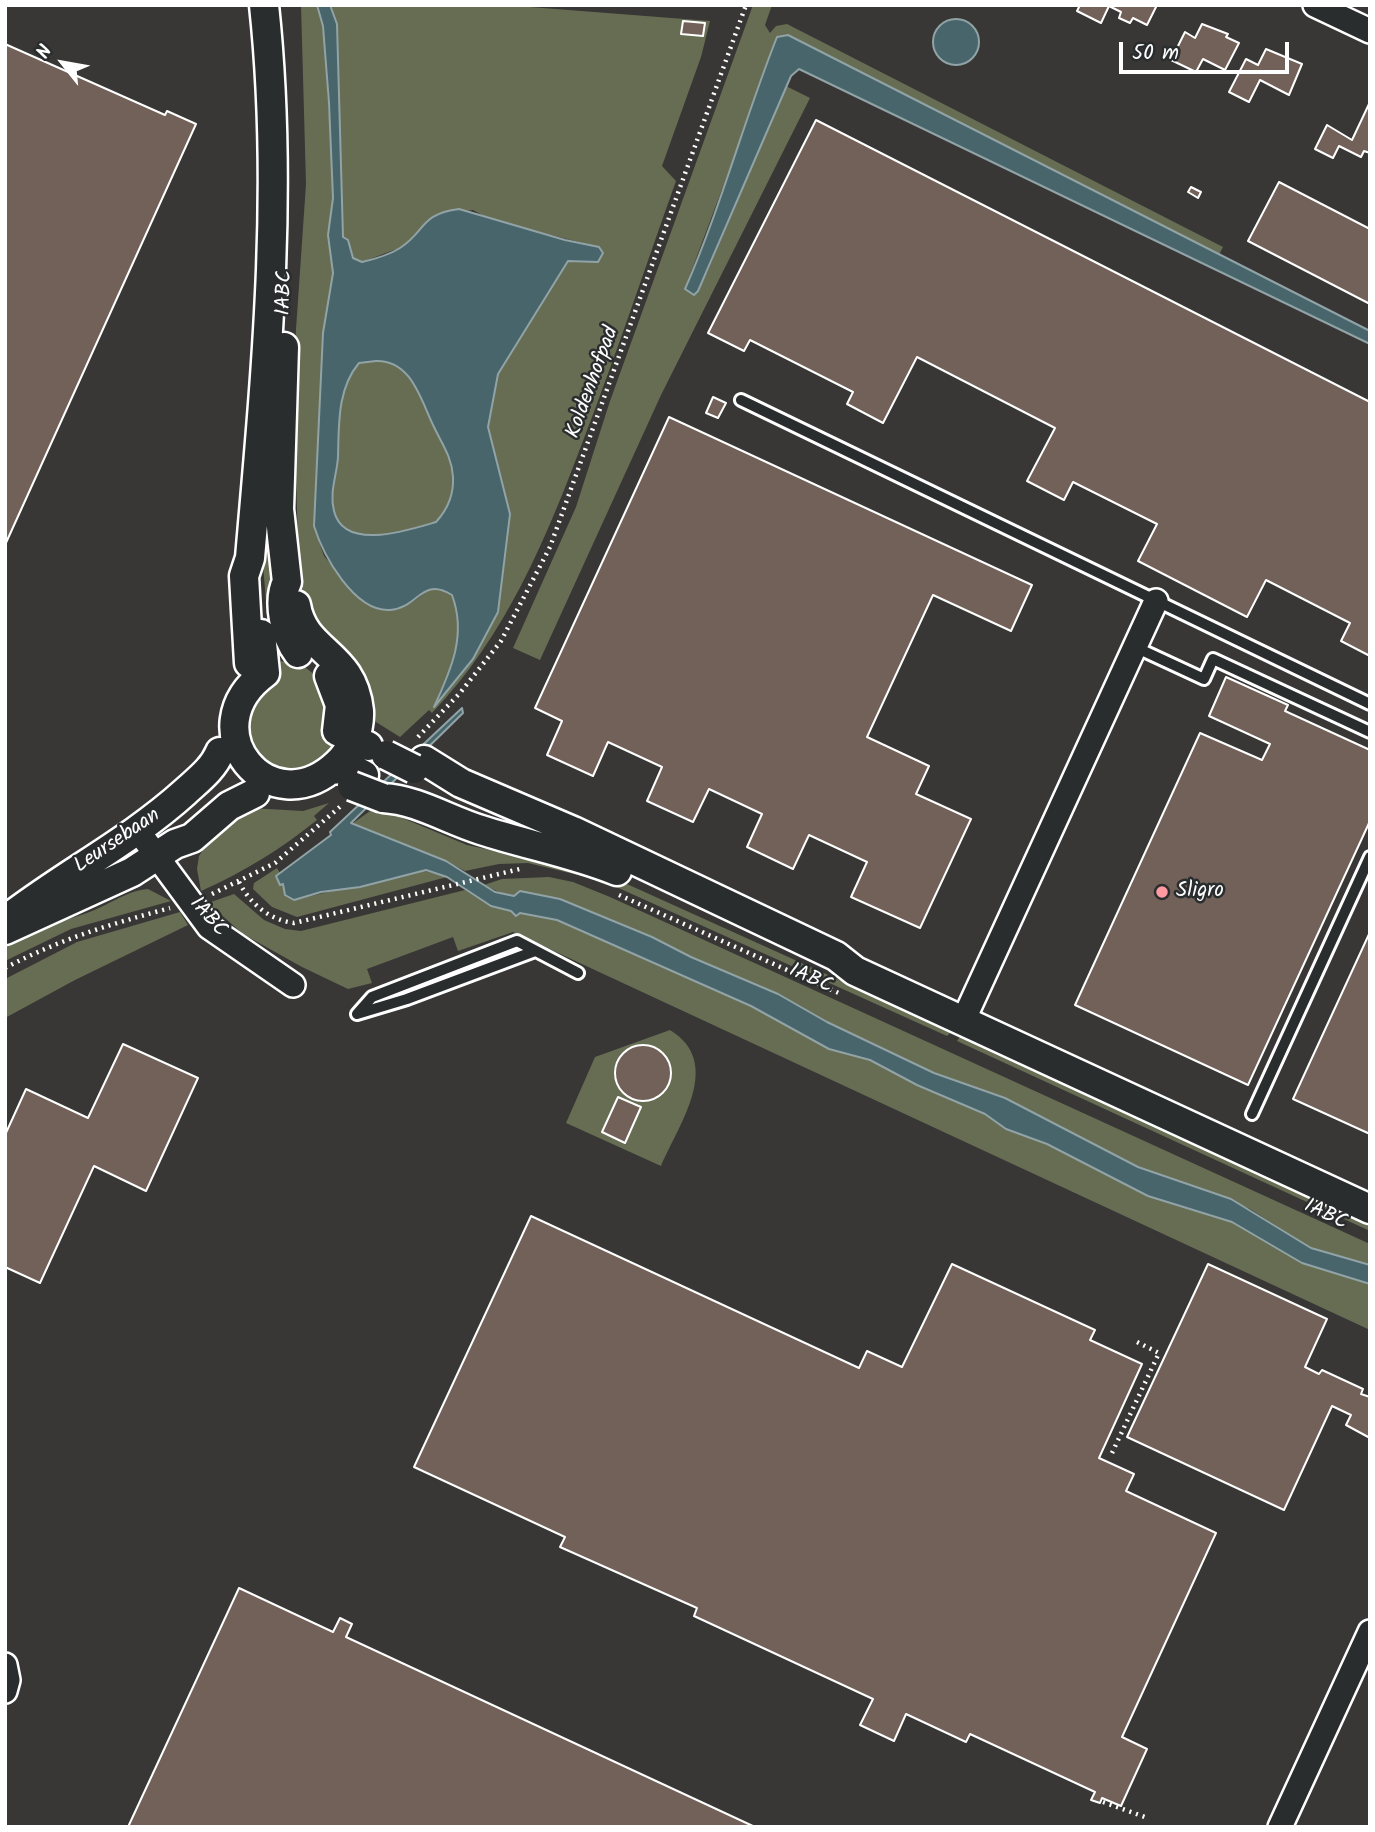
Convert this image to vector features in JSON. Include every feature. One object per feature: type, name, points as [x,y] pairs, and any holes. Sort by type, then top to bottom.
[{"type":"street","name":"IABC","points":[[256,659],[243,576],[250,558],[271,302],[274,211],[264,5]]},
{"type":"street","name":"IABC","points":[[279,5],[289,171],[279,487],[287,582],[282,591],[290,643],[303,645]]},
{"type":"street","points":[[1315,5],[1370,31]]},
{"type":"street","points":[[963,1021],[1156,601]]},
{"type":"street","points":[[303,645],[334,682],[340,705],[337,731],[356,732],[344,786],[248,780],[220,752],[215,729],[228,684],[256,659],[303,645]]},
{"type":"street","points":[[248,780],[233,735],[234,717],[247,688],[265,673],[256,659]]},
{"type":"street","name":"IABC","points":[[356,732],[407,754],[443,783],[461,783],[573,831],[836,956],[852,984]]},
{"type":"street","name":"Leursebaan","points":[[5,920],[50,887],[139,832],[203,775],[216,762],[220,752]]},
{"type":"street","name":"Leursebaan","points":[[5,930],[104,887],[166,850],[184,829],[248,780]]},
{"type":"street","name":"IABC","points":[[344,786],[394,795],[478,829],[587,859],[833,967],[852,984],[963,1021],[1370,1209]]},
{"type":"street","name":"IABC","points":[[139,832],[166,850],[192,902],[209,927],[230,945],[293,985]]},
{"type":"street","points":[[1280,1827],[1370,1632]]},
{"type":"street","points":[[5,1665],[8,1681],[5,1691]]},
{"type":"lane","points":[[741,400],[1370,704]]},
{"type":"lane","points":[[1135,647],[1204,679],[1213,659],[1370,732]]},
{"type":"lane","points":[[1252,1114],[1370,857]]},
{"type":"lane","points":[[357,1014],[372,997],[517,942],[578,973]]},
{"type":"path","name":"Koldenhofpad","points":[[407,754],[501,641],[550,547],[746,5]]},
{"type":"path","points":[[5,968],[48,945],[81,932],[192,902],[275,863],[344,786]]},
{"type":"path","points":[[239,882],[244,893],[267,914],[294,923],[496,872],[531,870]]},
{"type":"path","name":"IABC","points":[[608,890],[852,984]]},
{"type":"path","points":[[1112,1453],[1159,1353],[1135,1341]]},
{"type":"path","points":[[1103,1802],[1145,1817]]},
{"type":"green space","points":[[301,5],[317,5],[323,26],[333,198],[328,235],[333,274],[323,333],[314,527],[324,556],[336,570],[390,610],[407,605],[435,589],[452,595],[458,623],[457,637],[452,663],[436,703],[498,612],[510,514],[488,427],[498,374],[568,260],[598,262],[599,247],[491,220],[473,210],[433,216],[402,247],[362,262],[353,258],[343,237],[337,24],[330,5],[504,5],[710,21],[701,57],[662,166],[676,181],[607,376],[554,514],[521,585],[482,652],[432,713],[429,710],[400,737],[376,722],[319,631],[303,600],[299,579],[293,373],[306,184]]},
{"type":"green space","points":[[753,5],[772,5],[765,25],[770,33],[776,26],[787,24],[1223,247],[1219,255],[788,35],[748,120],[685,288],[707,273],[786,86],[810,98],[661,395],[540,660],[513,648],[576,507],[610,401]]},
{"type":"green space","points":[[388,362],[398,367],[414,384],[449,457],[453,484],[449,502],[436,522],[394,533],[363,535],[340,524],[334,511],[333,490],[341,408],[347,384],[360,363]]},
{"type":"green space","points":[[266,465],[276,609],[269,639],[262,552]]},
{"type":"green space","points":[[289,661],[302,666],[320,682],[343,742],[307,774],[260,766],[242,732],[272,662]]},
{"type":"green space","points":[[329,803],[314,816],[317,820],[290,841],[247,868],[201,891],[197,869],[199,856],[219,826],[250,808],[303,811]]},
{"type":"green space","points":[[376,807],[467,845],[607,875],[952,1031],[947,1036],[603,881],[528,863],[499,864],[465,871],[353,823]]},
{"type":"green space","points":[[277,868],[280,873],[276,876],[294,900],[421,870],[447,877],[297,917],[272,907],[253,889],[254,883]]},
{"type":"green space","points":[[549,877],[573,882],[610,897],[1370,1244],[1370,1265],[1311,1248],[1250,1209],[1138,1167],[1005,1098],[934,1073],[827,1022],[778,994],[691,957],[652,937],[611,922],[507,896],[484,885],[502,879]]},
{"type":"green space","points":[[148,889],[171,901],[71,929],[5,961],[5,941]]},
{"type":"green space","points":[[465,890],[491,906],[557,920],[751,1006],[829,1049],[874,1061],[917,1085],[985,1114],[1006,1129],[1047,1144],[1148,1196],[1232,1222],[1302,1263],[1370,1284],[1370,1330],[513,932],[458,951],[453,937],[367,969],[372,983],[348,989],[243,934],[208,903],[234,894],[264,920],[285,929],[301,931]]},
{"type":"green space","points":[[180,912],[188,925],[75,980],[5,1018],[5,980],[9,977],[77,942]]},
{"type":"green space","points":[[670,1030],[686,1044],[694,1059],[696,1076],[686,1113],[661,1166],[566,1123],[595,1057]]},
{"type":"green space","points":[[962,1034],[1370,1223],[1370,1231],[957,1041]]},
{"type":"water","points":[[317,5],[330,5],[337,24],[343,237],[348,240],[353,258],[362,262],[391,253],[408,242],[430,219],[446,211],[459,209],[565,240],[599,247],[603,253],[598,262],[568,261],[498,374],[488,427],[510,514],[498,612],[473,659],[434,707],[455,652],[458,624],[452,595],[433,589],[400,608],[390,610],[364,602],[342,580],[325,552],[314,526],[323,333],[333,273],[328,235],[333,198],[323,26]],"holes":[[[388,362],[398,367],[414,384],[449,457],[453,477],[452,490],[446,507],[436,522],[394,533],[364,535],[350,531],[340,524],[334,511],[333,490],[341,408],[347,384],[359,363]]]},
{"type":"water","points":[[956,19],[972,26],[979,42],[972,58],[956,65],[940,58],[933,42],[940,26]]},
{"type":"water","points":[[788,35],[1370,331],[1370,344],[799,69],[791,76],[694,295],[685,289],[710,227],[777,37]]},
{"type":"water","points":[[462,708],[463,713],[351,823],[446,861],[495,892],[514,896],[520,891],[560,899],[778,994],[827,1022],[934,1073],[1005,1098],[1138,1167],[1231,1199],[1311,1248],[1370,1265],[1370,1284],[1302,1263],[1232,1222],[1148,1196],[1047,1144],[1006,1129],[985,1114],[917,1085],[870,1060],[829,1049],[751,1006],[557,920],[520,913],[516,916],[511,911],[491,906],[447,877],[426,870],[294,900],[285,895],[283,884],[280,885],[276,876],[331,835],[330,832]]},
{"type":"building","points":[[1080,5],[1157,5],[1147,25],[1133,18],[1130,23],[1119,18],[1121,12],[1109,6],[1101,23],[1077,11]]},
{"type":"building","points":[[683,21],[705,23],[703,36],[681,34]]},
{"type":"building","points":[[1202,24],[1228,34],[1226,37],[1239,43],[1225,70],[1203,59],[1196,72],[1171,60],[1185,32],[1195,38]]},
{"type":"building","points":[[5,44],[165,115],[167,111],[196,124],[5,545]]},
{"type":"building","points":[[1266,49],[1302,64],[1289,95],[1260,80],[1249,102],[1229,92],[1246,59],[1258,65]]},
{"type":"building","points":[[1369,104],[1370,153],[1364,151],[1361,157],[1339,146],[1333,158],[1315,149],[1327,125],[1352,140]]},
{"type":"building","points":[[816,120],[1370,402],[1370,656],[1341,641],[1350,623],[1266,580],[1247,617],[1138,561],[1157,524],[1073,482],[1064,500],[1027,481],[1055,428],[917,357],[883,423],[847,404],[853,392],[750,340],[744,351],[708,333]]},
{"type":"building","points":[[1279,182],[1370,229],[1370,304],[1248,241]]},
{"type":"building","points":[[1191,187],[1201,192],[1198,198],[1188,192]]},
{"type":"building","points":[[713,397],[726,403],[718,418],[706,413]]},
{"type":"building","points":[[669,417],[1032,585],[1011,631],[933,595],[867,737],[929,766],[916,794],[971,819],[920,928],[851,897],[867,862],[809,835],[793,869],[747,847],[762,814],[709,789],[693,822],[647,801],[662,767],[608,742],[593,776],[547,755],[562,721],[535,708]]},
{"type":"building","points":[[1226,677],[1288,705],[1285,711],[1370,750],[1370,821],[1248,1085],[1075,1005],[1200,733],[1262,760],[1270,744],[1209,716]]},
{"type":"building","points":[[1370,932],[1370,1134],[1293,1099]]},
{"type":"building","points":[[123,1044],[198,1078],[146,1191],[94,1166],[40,1283],[5,1267],[5,1135],[26,1089],[88,1118]]},
{"type":"building","points":[[643,1045],[654,1047],[663,1053],[669,1062],[669,1084],[663,1093],[654,1099],[643,1101],[632,1099],[623,1093],[617,1084],[615,1073],[617,1062],[623,1053],[632,1047]]},
{"type":"building","points":[[618,1097],[641,1107],[625,1143],[602,1132]]},
{"type":"building","points":[[531,1216],[859,1368],[867,1351],[902,1367],[952,1264],[1095,1330],[1090,1340],[1142,1364],[1099,1458],[1134,1474],[1126,1491],[1216,1533],[1122,1737],[1147,1749],[1121,1806],[1102,1798],[1100,1803],[1091,1800],[1095,1792],[970,1734],[966,1742],[906,1714],[894,1741],[860,1725],[873,1699],[694,1616],[697,1608],[560,1547],[565,1537],[414,1467]]},
{"type":"building","points":[[1208,1264],[1327,1319],[1305,1367],[1319,1374],[1322,1370],[1363,1389],[1361,1394],[1370,1397],[1370,1438],[1346,1425],[1351,1415],[1332,1406],[1284,1510],[1127,1437]]},
{"type":"building","points":[[239,1588],[333,1632],[340,1618],[352,1624],[346,1637],[755,1827],[128,1827]]},
{"type":"place","name":"Sligro","points":[[1162,892]]}]
